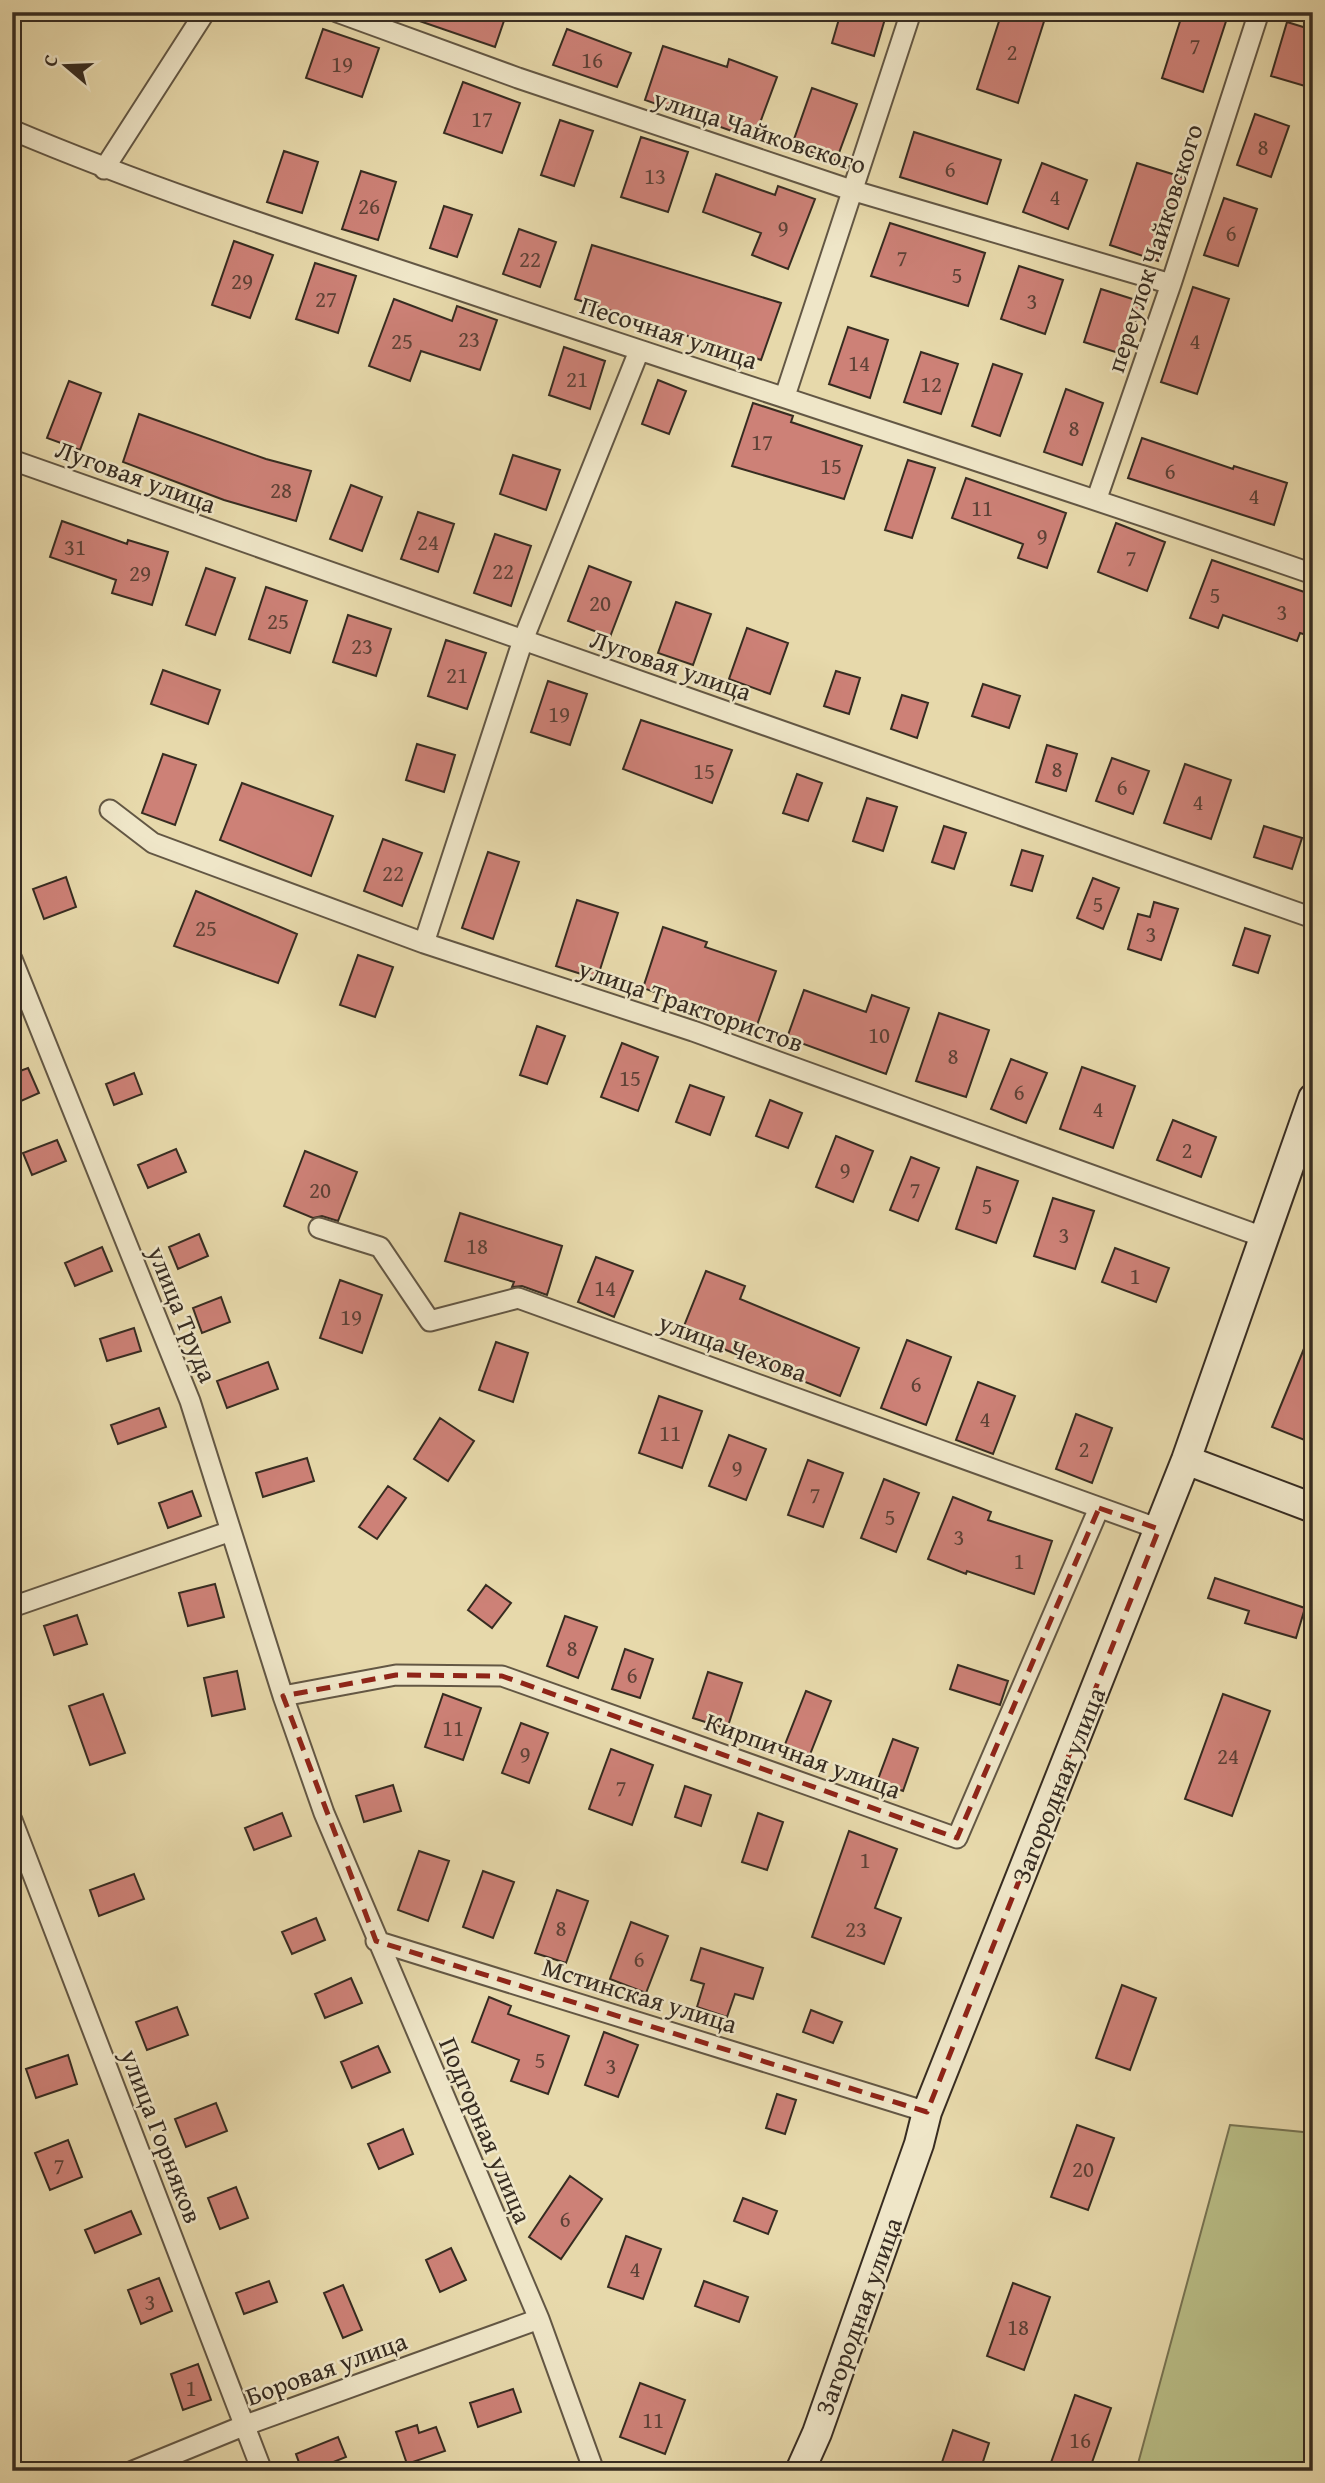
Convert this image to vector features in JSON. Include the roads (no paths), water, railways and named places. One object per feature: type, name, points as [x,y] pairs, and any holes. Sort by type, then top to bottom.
[{"type":"main road","name":"Загородная улица","points":[[800,2471],[817,2433],[914,2157],[927,2112],[1186,1460],[1313,1098]]},
{"type":"main road","points":[[1186,1460],[1313,1508]]},
{"type":"street","points":[[104,169],[205,12]]},
{"type":"street","name":"улица Чайковского","points":[[337,12],[518,78],[851,190],[1171,284]]},
{"type":"street","points":[[785,396],[911,12]]},
{"type":"street","name":"переулок Чайковского","points":[[1097,498],[1171,284],[1259,12]]},
{"type":"street","name":"Песочная улица","points":[[12,130],[104,169],[639,351],[1097,498],[1313,574]]},
{"type":"street","points":[[424,943],[523,640],[639,351]]},
{"type":"street","name":"Луговая улица","points":[[12,460],[1313,918]]},
{"type":"street","name":"улица Трактористов","points":[[110,810],[153,843],[424,943],[693,1031],[1263,1237]]},
{"type":"street","name":"улица Труда","points":[[12,959],[190,1401],[282,1696],[324,1813]]},
{"type":"street","name":"улица Чехова","points":[[319,1228],[380,1247],[430,1321],[518,1297],[1159,1528]]},
{"type":"street","name":"Кирпичная улица","points":[[282,1696],[396,1675],[502,1676],[957,1838],[1099,1508]]},
{"type":"street","points":[[12,1607],[231,1531]]},
{"type":"street","name":"Подгорная улица","points":[[324,1813],[376,1941],[539,2319],[594,2471]]},
{"type":"street","name":"улица Горняков","points":[[12,1820],[262,2471]]},
{"type":"street","name":"Мстинская улица","points":[[376,1941],[927,2112]]},
{"type":"street","name":"Боровая улица","points":[[133,2471],[243,2426],[539,2319]]}]
